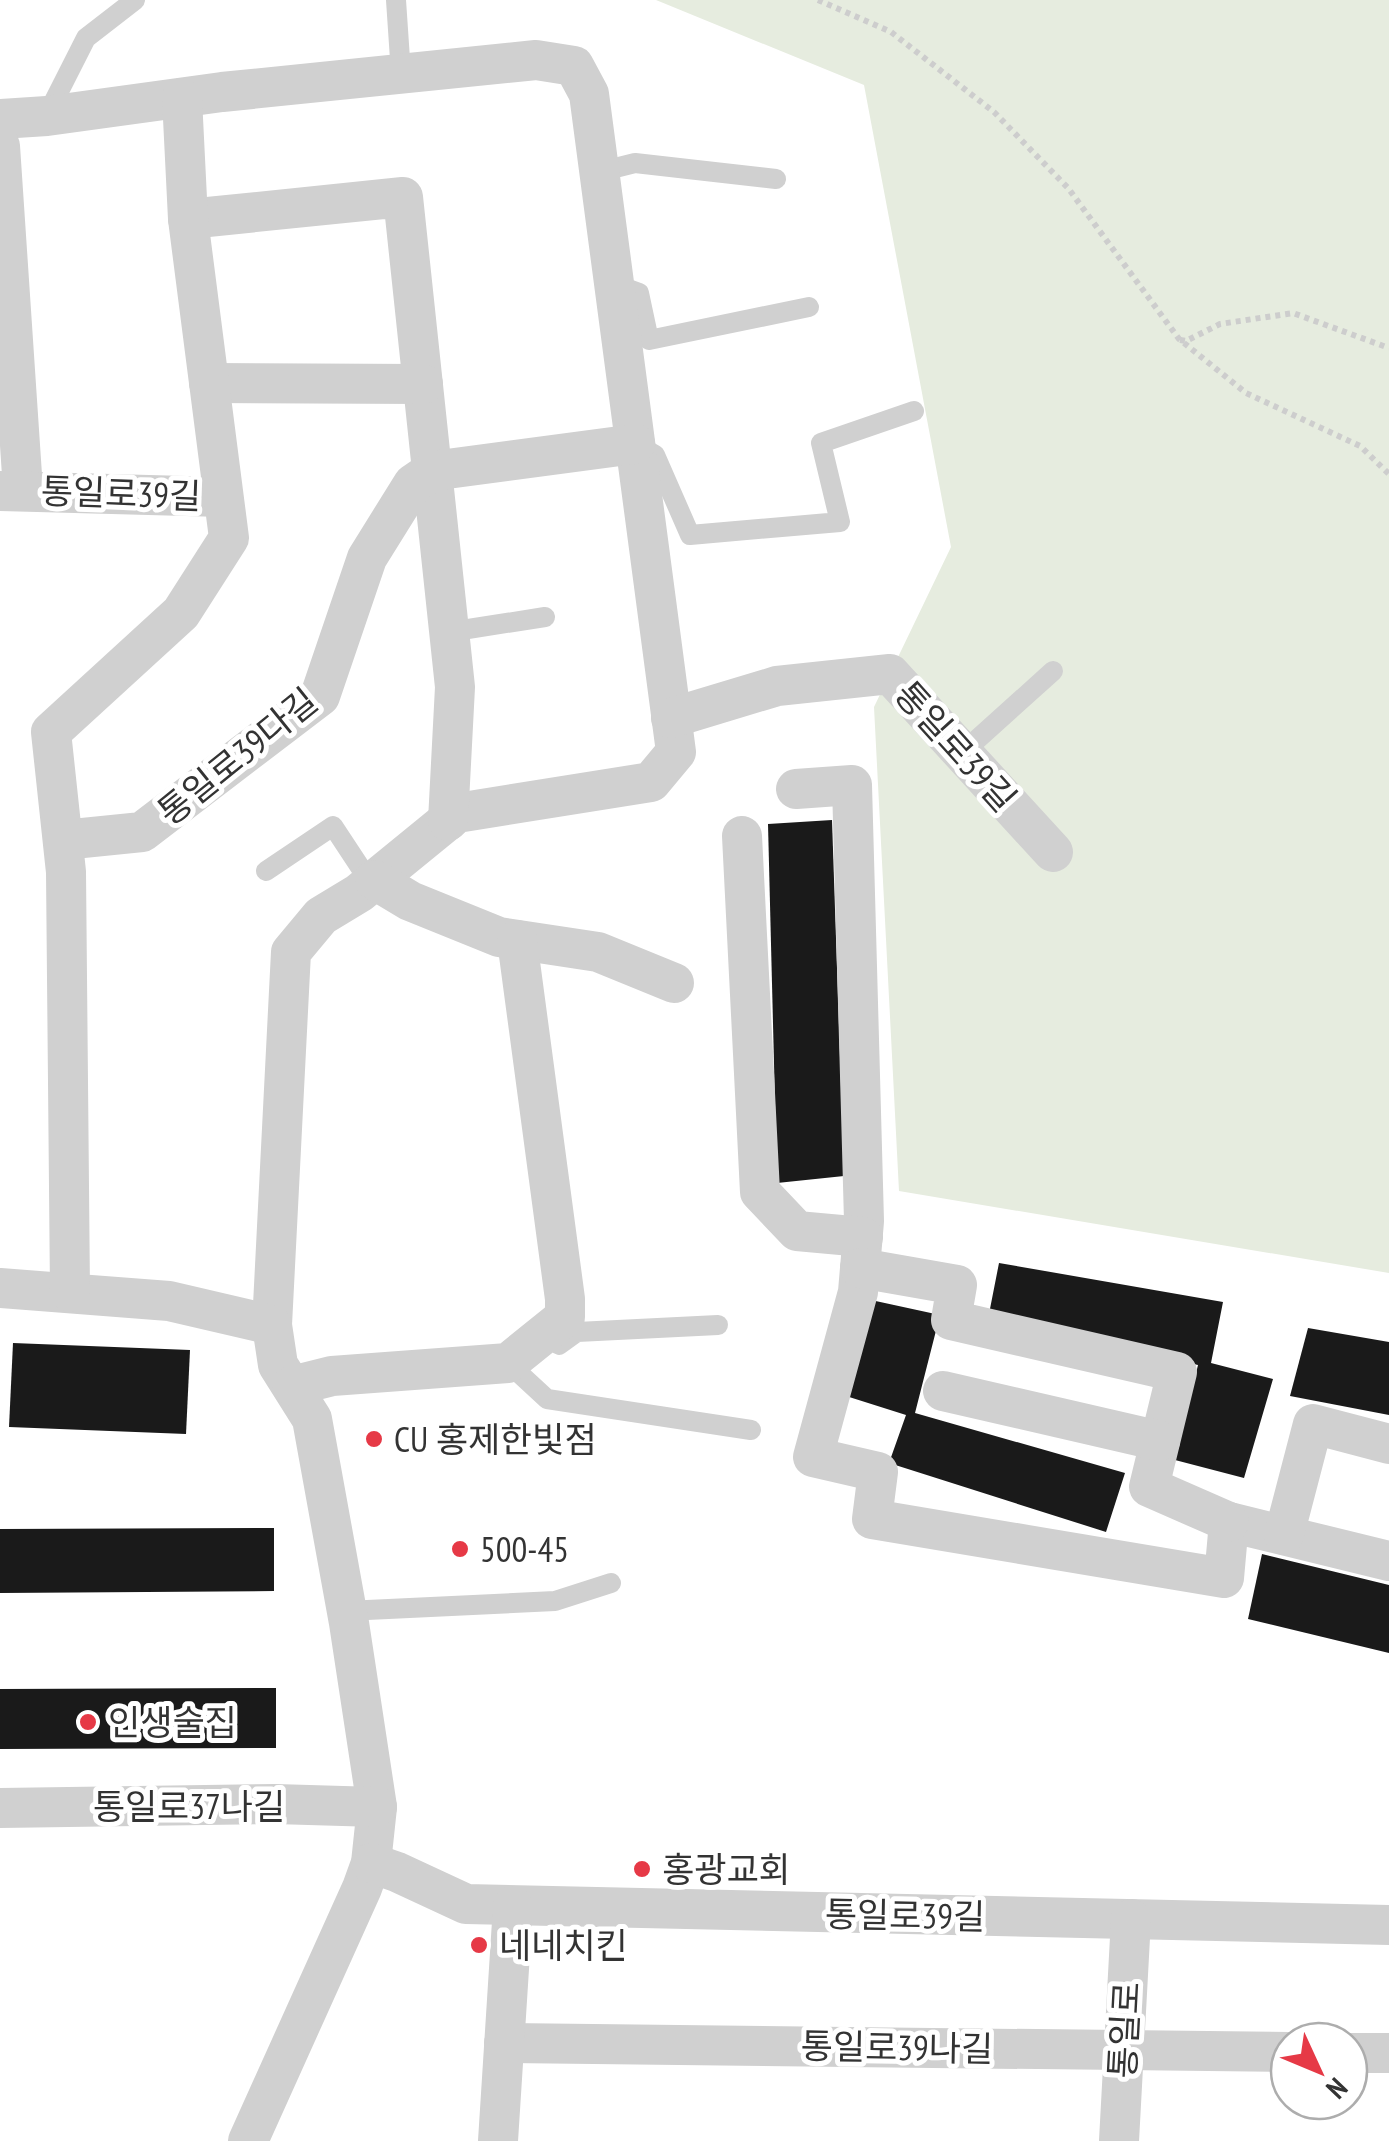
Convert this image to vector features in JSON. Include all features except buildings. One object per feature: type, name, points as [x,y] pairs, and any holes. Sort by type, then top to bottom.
[{"type":"street","points":[[0,119],[536,60],[574,66],[590,94],[676,752],[651,782],[458,813],[360,892],[321,916],[290,952],[272,1325],[278,1364],[312,1419],[377,1807],[370,1863],[362,1888],[248,2141]]},
{"type":"street","name":"통일로39길","points":[[0,146],[12,491],[224,497],[188,219],[182,98]]},
{"type":"street","points":[[188,219],[404,196],[455,687],[448,821]]},
{"type":"street","points":[[209,383],[423,384]]},
{"type":"street","points":[[432,471],[634,444]]},
{"type":"street","name":"통일로39다길","points":[[63,840],[142,832],[320,696],[367,558],[413,484],[432,471]]},
{"type":"street","points":[[70,1292],[66,872],[51,732],[181,612],[229,538],[224,497]]},
{"type":"street","name":"통일로39길","points":[[671,718],[777,686],[890,674],[1053,852]]},
{"type":"street","points":[[796,789],[852,786],[861,1253],[858,1292],[813,1457],[878,1472],[872,1518],[1224,1578],[1229,1522]]},
{"type":"street","points":[[742,836],[760,1192],[797,1231],[957,1285],[951,1320],[1177,1372],[1149,1487],[1229,1522],[1389,1560]]},
{"type":"street","points":[[375,880],[410,902],[499,937],[598,952],[674,982]]},
{"type":"street","points":[[292,1386],[332,1376],[508,1363],[565,1317],[517,940]]},
{"type":"street","points":[[0,1288],[170,1301],[272,1325]]},
{"type":"street","points":[[943,1391],[1160,1442]]},
{"type":"street","points":[[1284,1535],[1313,1424],[1389,1444]]},
{"type":"street","name":"통일로37나길","points":[[0,1808],[275,1804],[377,1807]]},
{"type":"street","name":"통일로39길","points":[[370,1863],[466,1904],[1389,1924]]},
{"type":"street","points":[[498,2141],[513,1906]]},
{"type":"street","name":"통일로","points":[[1119,2141],[1131,1919]]},
{"type":"street","name":"통일로39나길","points":[[504,2043],[1269,2052]]},
{"type":"lane","points":[[47,116],[86,38],[135,0]]},
{"type":"lane","points":[[396,0],[401,74]]},
{"type":"lane","points":[[599,172],[635,163],[776,179]]},
{"type":"lane","points":[[614,284],[640,293],[649,340],[809,307]]},
{"type":"lane","points":[[634,444],[655,456],[690,535],[840,522],[821,443],[914,412]]},
{"type":"lane","points":[[449,632],[544,617]]},
{"type":"lane","points":[[962,752],[1053,672]]},
{"type":"lane","points":[[266,870],[333,826],[362,870],[375,880]]},
{"type":"lane","points":[[508,1363],[534,1364],[577,1332],[718,1325]]},
{"type":"lane","points":[[508,1363],[547,1399],[751,1430]]},
{"type":"lane","points":[[346,1610],[555,1601],[611,1582]]},
{"type":"path","points":[[822,2],[891,32],[994,112],[1068,188],[1179,339],[1246,393],[1360,446],[1389,474]]},
{"type":"path","points":[[1179,339],[1186,341],[1220,324],[1293,313],[1389,348]]},
{"type":"shaded area","points":[[656,0],[1389,0],[1389,1273],[899,1191],[874,707],[951,547],[864,85]]},
{"type":"place","name":"CU 홍제한빛점","points":[[374,1439]]},
{"type":"place","name":"500-45","points":[[460,1549]]},
{"type":"place","name":"인생술집","points":[[88,1722]]},
{"type":"place","name":"홍광교회","points":[[642,1869]]},
{"type":"place","name":"네네치킨","points":[[479,1945]]}]
